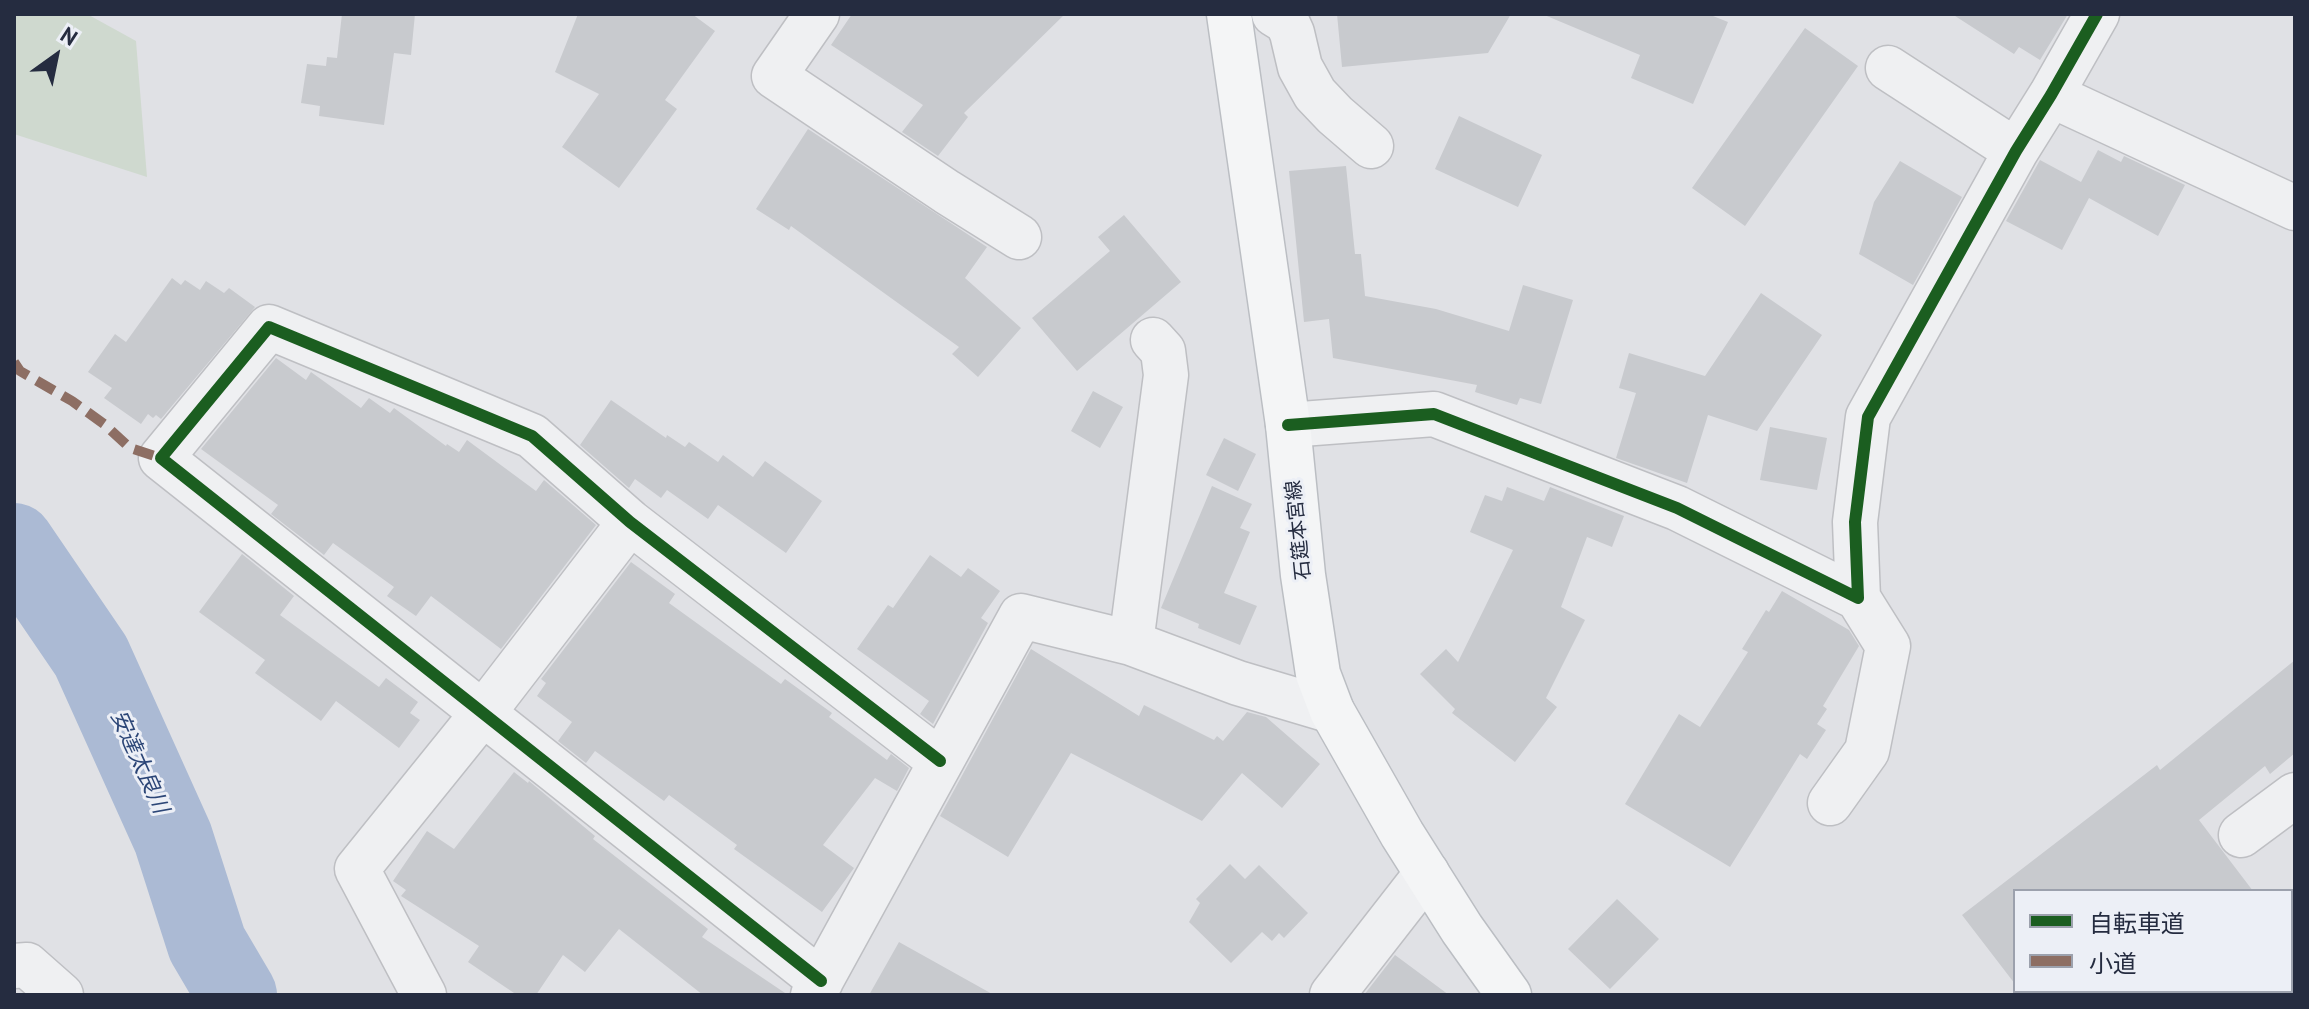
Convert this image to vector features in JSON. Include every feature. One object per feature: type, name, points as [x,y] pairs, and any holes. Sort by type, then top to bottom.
[{"type":"main road","name":"石筵本宮線","points":[[1229,14],[1288,425],[1303,575],[1318,674],[1332,711],[1427,873],[1509,995]]},
{"type":"street","points":[[817,14],[774,76],[1019,237]]},
{"type":"street","points":[[1274,14],[1287,22],[1300,67],[1315,94],[1371,146]]},
{"type":"street","points":[[1830,803],[1867,751],[1888,646],[1858,598],[1855,522],[1868,417],[2016,151],[2097,14]]},
{"type":"street","points":[[1888,68],[2016,151]]},
{"type":"street","points":[[2051,95],[2295,208]]},
{"type":"street","points":[[940,761],[630,522],[532,436],[269,327],[161,458],[483,713],[817,988],[1021,616],[1131,643],[1238,683],[1332,711]]},
{"type":"street","points":[[1131,643],[1166,375],[1163,351],[1153,340]]},
{"type":"street","points":[[1288,425],[1434,414],[1677,508],[1858,598]]},
{"type":"street","points":[[424,995],[357,869],[483,713],[630,522]]},
{"type":"street","points":[[2241,835],[2295,795]]},
{"type":"street","points":[[1332,995],[1427,873]]},
{"type":"street","points":[[18,959],[61,995]]},
{"type":"shaded area","points":[[14,14],[87,14],[136,41],[147,177],[14,134]]},
{"type":"building","points":[[342,14],[415,14],[411,55],[394,53],[384,125],[319,116],[320,106],[301,103],[307,64],[326,66],[327,57],[337,58]]},
{"type":"building","points":[[578,14],[692,14],[715,31],[665,100],[677,109],[619,188],[562,147],[599,94],[555,72]]},
{"type":"building","points":[[852,14],[1065,14],[964,113],[968,117],[938,156],[902,132],[923,105],[831,45]]},
{"type":"building","points":[[1337,14],[1511,14],[1488,53],[1342,67]]},
{"type":"building","points":[[1542,14],[1708,14],[1728,22],[1693,104],[1631,78],[1640,55]]},
{"type":"building","points":[[1952,14],[2068,14],[2040,60],[2019,47],[2014,54]]},
{"type":"building","points":[[1805,28],[1858,66],[1745,226],[1692,188]]},
{"type":"building","points":[[1459,116],[1542,155],[1518,207],[1435,169]]},
{"type":"building","points":[[808,129],[987,247],[965,278],[1021,328],[978,377],[952,354],[959,347],[791,226],[789,230],[756,209]]},
{"type":"building","points":[[2098,150],[2121,162],[2124,156],[2185,185],[2158,236],[2089,198],[2062,250],[2006,221],[2040,160],[2081,182]]},
{"type":"building","points":[[1900,161],[1962,197],[1913,285],[1859,254],[1874,202]]},
{"type":"building","points":[[1346,166],[1355,254],[1361,254],[1365,296],[1436,309],[1509,331],[1523,285],[1573,300],[1541,404],[1520,398],[1517,405],[1475,392],[1477,385],[1333,358],[1329,319],[1304,322],[1289,171]]},
{"type":"building","points":[[1124,215],[1181,282],[1077,371],[1032,318],[1110,251],[1098,237]]},
{"type":"building","points":[[172,278],[181,285],[185,280],[200,290],[206,281],[224,293],[229,288],[255,307],[161,419],[148,414],[141,424],[104,398],[112,388],[88,372],[115,334],[126,342]]},
{"type":"building","points":[[1761,293],[1822,335],[1757,431],[1708,415],[1687,483],[1616,458],[1636,393],[1619,388],[1629,353],[1705,376]]},
{"type":"building","points":[[276,358],[306,380],[311,372],[361,408],[369,398],[390,413],[394,408],[459,452],[467,440],[536,491],[544,480],[596,525],[501,649],[431,596],[416,616],[387,596],[394,587],[333,543],[324,555],[271,514],[278,505],[201,449]]},
{"type":"building","points":[[1093,391],[1123,407],[1100,448],[1071,431]]},
{"type":"building","points":[[611,400],[666,438],[667,435],[685,447],[689,442],[718,462],[723,455],[753,477],[765,461],[822,501],[786,553],[718,505],[708,519],[667,490],[661,498],[635,479],[629,488],[580,445]]},
{"type":"building","points":[[1770,427],[1827,438],[1817,490],[1760,480]]},
{"type":"building","points":[[1224,438],[1256,454],[1238,491],[1206,475]]},
{"type":"building","points":[[1212,486],[1252,504],[1240,528],[1250,532],[1224,593],[1257,606],[1240,645],[1198,628],[1199,624],[1161,608]]},
{"type":"building","points":[[1507,487],[1544,501],[1550,487],[1624,516],[1612,547],[1587,537],[1561,607],[1585,620],[1546,698],[1557,707],[1515,762],[1452,713],[1455,709],[1420,674],[1446,649],[1458,662],[1513,550],[1470,532],[1485,495],[1502,501]]},
{"type":"building","points":[[242,554],[294,596],[280,615],[379,687],[386,678],[418,702],[410,713],[420,720],[399,748],[336,701],[321,721],[255,673],[265,660],[199,612]]},
{"type":"building","points":[[930,555],[961,577],[968,568],[1000,591],[981,618],[988,623],[933,724],[920,714],[929,701],[857,649],[888,605],[893,608]]},
{"type":"building","points":[[631,562],[675,594],[669,603],[781,684],[785,679],[832,713],[829,717],[887,760],[891,754],[909,768],[897,791],[875,778],[823,845],[854,868],[822,912],[734,849],[737,845],[669,795],[664,801],[595,751],[586,763],[558,741],[572,722],[537,696],[546,683],[541,679]]},
{"type":"building","points":[[1782,591],[1849,630],[1859,646],[1823,706],[1827,709],[1817,724],[1826,730],[1807,759],[1800,754],[1730,867],[1625,804],[1679,714],[1700,727],[1748,652],[1742,649]]},
{"type":"building","points":[[1031,649],[1139,716],[1144,705],[1214,740],[1217,736],[1223,741],[1247,712],[1266,717],[1320,764],[1282,808],[1242,773],[1202,821],[1071,753],[1008,857],[940,816]]},
{"type":"building","points":[[2295,660],[2295,753],[2270,774],[2265,766],[2199,820],[2251,889],[2013,889],[2013,981],[1962,915],[2157,765],[2160,770]]},
{"type":"building","points":[[514,772],[529,781],[595,836],[593,839],[708,929],[702,937],[788,995],[703,995],[619,929],[585,972],[563,955],[536,995],[517,995],[468,962],[479,946],[401,896],[406,890],[393,881],[427,831],[454,849]]},
{"type":"building","points":[[1230,864],[1245,879],[1259,865],[1308,913],[1284,938],[1279,933],[1272,941],[1262,932],[1231,963],[1189,922],[1200,903],[1196,899]]},
{"type":"building","points":[[1617,899],[1659,939],[1610,989],[1568,949]]},
{"type":"building","points":[[899,942],[994,995],[869,995]]},
{"type":"building","points":[[1395,955],[1449,995],[1364,995]]},
{"type":"waterway","name":"安達太良川","points":[[14,543],[91,656],[173,838],[207,944],[237,995]]},
{"type":"marked path","points":[[14,362],[20,371],[104,424],[130,448],[161,458]]},
{"type":"cycle path","points":[[1288,425],[1434,414],[1677,508],[1858,598],[1855,522],[1868,417],[2016,151],[2097,14]]},
{"type":"cycle path","points":[[821,981],[161,458],[269,327],[532,436],[630,522],[940,761]]}]
